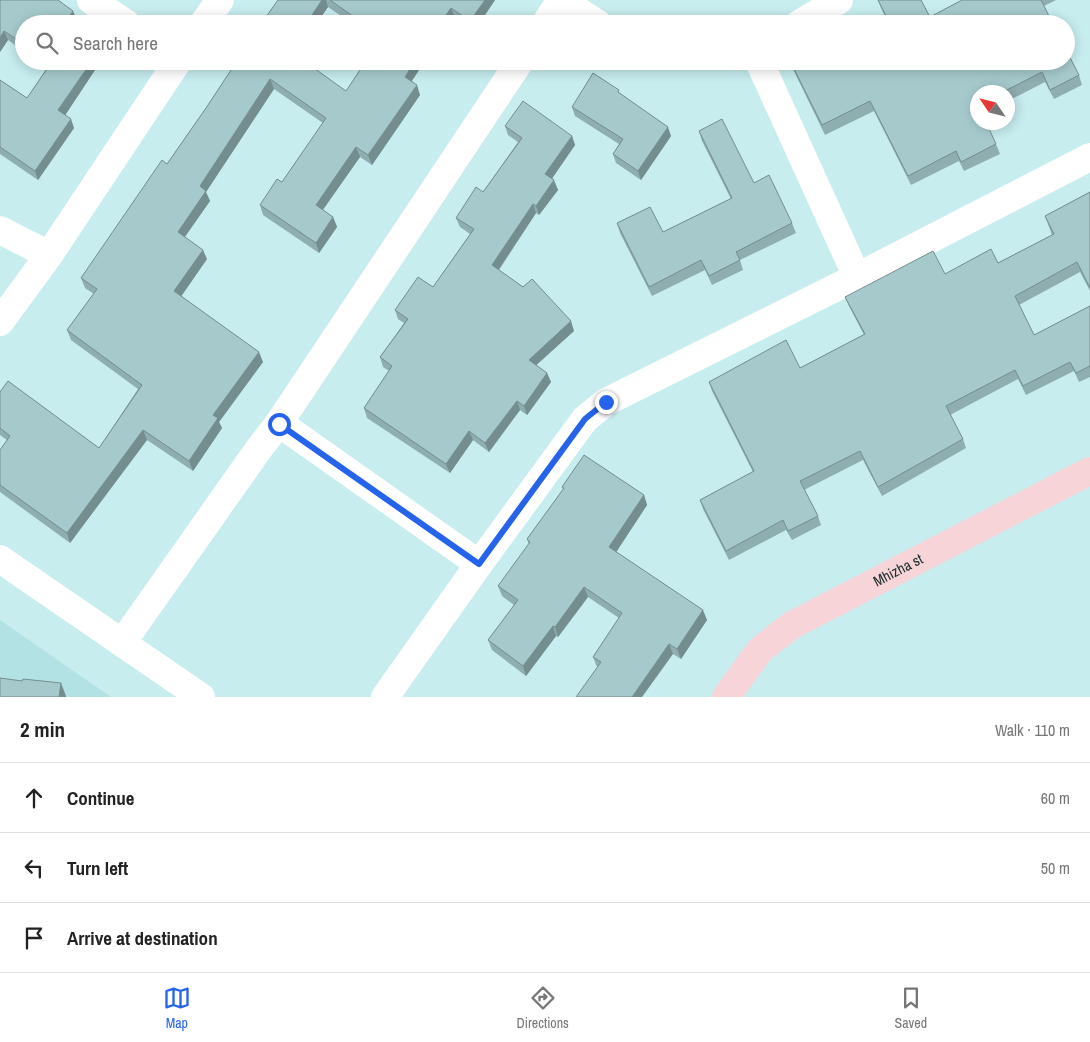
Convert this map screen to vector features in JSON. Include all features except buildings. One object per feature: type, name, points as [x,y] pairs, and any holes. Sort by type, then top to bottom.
[{"type":"street","points":[[91,0],[114,15]]},
{"type":"street","points":[[209,15],[220,0]]},
{"type":"street","points":[[551,15],[561,0],[584,15]]},
{"type":"street","points":[[798,15],[805,0]]},
{"type":"street","points":[[814,15],[840,0]]},
{"type":"street","points":[[0,322],[49,255],[172,70]]},
{"type":"street","points":[[122,643],[258,450],[279,424],[514,70]]},
{"type":"street","points":[[763,70],[857,277]]},
{"type":"street","points":[[384,697],[585,419],[606,402],[857,277],[1090,157]]},
{"type":"street","points":[[0,230],[49,255]]},
{"type":"street","points":[[279,424],[479,564]]},
{"type":"street","name":"Mhizha st","points":[[726,697],[760,650],[792,626],[1090,471]]},
{"type":"street","points":[[0,559],[201,697]]},
{"type":"shaded area","points":[[0,620],[111,697],[0,697]]},
{"type":"route","points":[[279,424],[479,564],[585,419],[606,402]]}]
